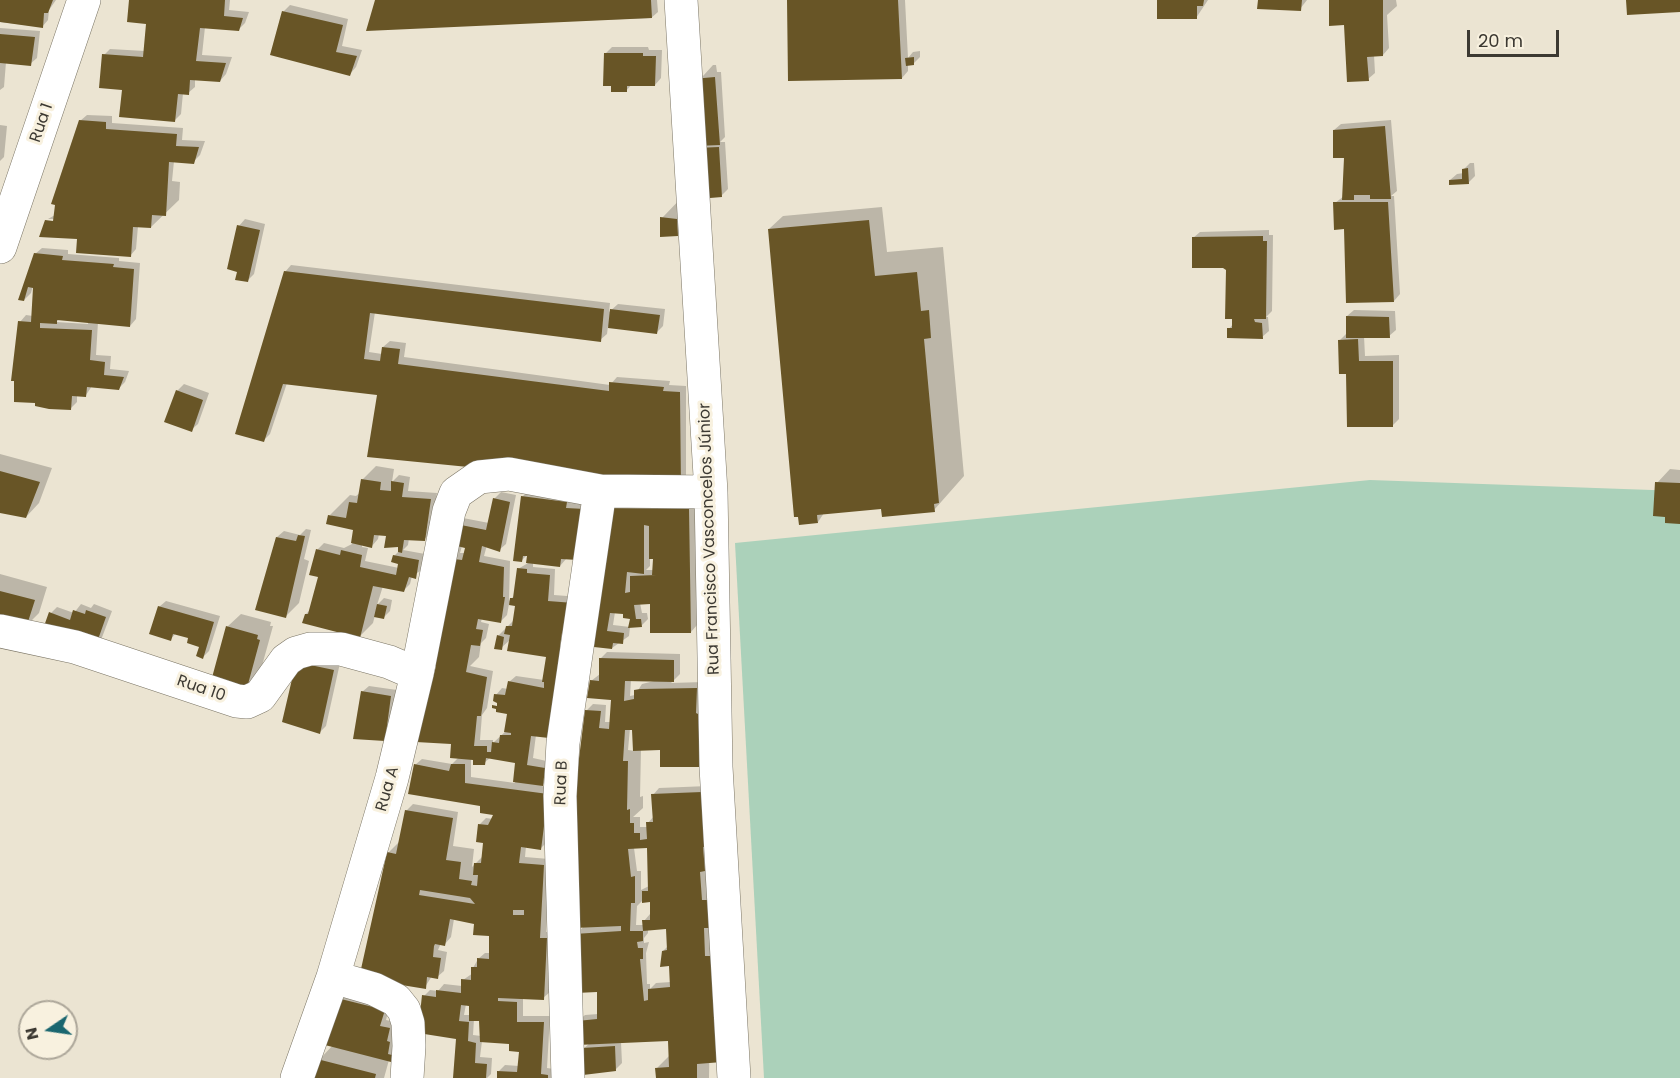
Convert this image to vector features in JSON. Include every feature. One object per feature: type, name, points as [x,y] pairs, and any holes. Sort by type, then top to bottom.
[{"type":"street","name":"Rua 1","points":[[0,247],[84,0]]},
{"type":"street","name":"Rua Francisco Vasconcelos Júnior","points":[[681,0],[711,492],[716,767],[734,1078]]},
{"type":"street","name":"Rua A","points":[[297,1078],[333,976],[392,778],[417,674],[449,511],[456,494],[478,477],[509,474],[600,491]]},
{"type":"street","points":[[600,491],[711,492]]},
{"type":"street","name":"Rua B","points":[[568,1078],[561,819],[562,764],[600,491]]},
{"type":"street","name":"Rua 10","points":[[0,631],[75,647],[237,701],[247,702],[260,696],[286,660],[296,653],[310,649],[341,649],[390,662],[417,674]]},
{"type":"street","points":[[333,976],[374,989],[396,1000],[404,1010],[408,1023],[409,1046],[406,1078]]},
{"type":"green space","points":[[1370,480],[1680,491],[1680,1078],[764,1078],[735,543]]},
{"type":"building","points":[[0,0],[53,0],[48,13],[44,13],[43,28],[0,22]]},
{"type":"building","points":[[129,0],[225,0],[224,16],[243,18],[239,31],[200,28],[196,61],[226,63],[220,82],[190,80],[189,95],[178,94],[175,122],[119,117],[122,90],[99,88],[102,54],[143,57],[146,24],[127,22]]},
{"type":"building","points":[[375,0],[651,0],[652,18],[366,31]]},
{"type":"building","points":[[787,0],[898,0],[902,79],[788,81]]},
{"type":"building","points":[[1157,0],[1204,0],[1203,6],[1197,6],[1197,19],[1157,19]]},
{"type":"building","points":[[1258,0],[1302,0],[1301,11],[1257,9]]},
{"type":"building","points":[[1329,0],[1383,0],[1383,56],[1367,57],[1369,81],[1347,82],[1344,25],[1329,26]]},
{"type":"building","points":[[1626,0],[1680,0],[1680,12],[1627,15]]},
{"type":"building","points":[[282,11],[343,25],[336,52],[357,56],[350,76],[270,55]]},
{"type":"building","points":[[0,34],[35,37],[31,66],[0,63]]},
{"type":"building","points":[[604,53],[643,53],[643,56],[656,56],[655,86],[627,86],[627,92],[611,92],[611,86],[603,86]]},
{"type":"building","points":[[914,57],[914,65],[906,66],[905,58]]},
{"type":"building","points":[[715,77],[720,145],[696,146],[692,79]]},
{"type":"building","points":[[79,120],[106,122],[106,129],[177,134],[176,146],[199,147],[194,164],[169,162],[166,216],[152,215],[151,228],[133,227],[131,257],[76,253],[77,239],[39,237],[45,220],[53,221],[55,205],[51,204]]},
{"type":"building","points":[[1385,126],[1391,199],[1370,199],[1370,195],[1354,195],[1354,200],[1342,200],[1344,158],[1333,158],[1333,130]]},
{"type":"building","points":[[719,147],[722,197],[698,199],[696,148]]},
{"type":"building","points":[[1468,168],[1469,184],[1449,185],[1449,180],[1462,179],[1462,169]]},
{"type":"building","points":[[1333,202],[1388,202],[1394,302],[1346,303],[1344,229],[1334,230]]},
{"type":"building","points":[[660,217],[677,219],[678,236],[660,237]]},
{"type":"building","points":[[869,220],[875,276],[917,272],[921,311],[929,310],[931,338],[924,339],[939,503],[934,504],[935,512],[882,517],[881,509],[817,515],[818,523],[799,525],[798,517],[794,517],[768,229]]},
{"type":"building","points":[[237,225],[260,230],[248,282],[235,280],[237,272],[227,269]]},
{"type":"building","points":[[1263,236],[1263,241],[1267,241],[1266,319],[1254,319],[1255,322],[1262,323],[1263,339],[1227,338],[1227,328],[1232,328],[1232,319],[1225,319],[1226,270],[1223,268],[1192,268],[1192,237]]},
{"type":"building","points":[[34,253],[63,256],[62,260],[114,264],[113,267],[134,269],[130,327],[57,320],[57,324],[40,323],[40,328],[92,330],[90,360],[105,362],[104,375],[124,377],[119,390],[87,387],[86,397],[72,396],[71,410],[49,409],[35,406],[35,403],[14,402],[14,381],[11,381],[18,321],[31,322],[33,288],[28,287],[24,301],[18,300]]},
{"type":"building","points":[[284,271],[604,309],[601,342],[370,313],[364,359],[380,361],[382,347],[400,349],[398,364],[609,391],[609,382],[664,387],[663,391],[680,392],[681,488],[367,457],[377,395],[283,384],[264,442],[235,434]]},
{"type":"building","points":[[610,309],[660,315],[657,334],[608,328]]},
{"type":"building","points":[[1346,316],[1389,317],[1390,338],[1346,338]]},
{"type":"building","points":[[1358,339],[1359,361],[1393,361],[1393,427],[1347,427],[1346,374],[1339,374],[1338,340]]},
{"type":"building","points":[[176,390],[203,400],[192,432],[164,422]]},
{"type":"building","points":[[0,471],[40,482],[26,518],[0,513]]},
{"type":"building","points":[[361,479],[381,482],[380,490],[391,491],[391,481],[404,483],[402,497],[431,499],[425,541],[404,540],[402,553],[398,552],[398,547],[384,548],[386,536],[374,535],[372,548],[351,543],[353,530],[326,524],[328,515],[346,518],[349,502],[357,503]]},
{"type":"building","points":[[1655,482],[1680,483],[1680,524],[1665,523],[1665,517],[1653,516]]},
{"type":"building","points":[[521,496],[567,502],[566,508],[585,509],[578,560],[561,559],[560,567],[526,563],[527,556],[523,556],[522,562],[513,561]]},
{"type":"building","points":[[493,498],[510,502],[500,552],[482,546],[479,562],[504,567],[503,597],[505,597],[501,623],[478,619],[476,629],[483,630],[480,646],[471,645],[466,672],[487,677],[481,716],[477,716],[474,746],[487,746],[487,752],[491,752],[492,742],[499,743],[500,735],[511,735],[511,733],[504,732],[507,714],[496,712],[496,709],[492,708],[492,705],[497,706],[497,703],[493,701],[494,694],[505,695],[508,681],[544,688],[544,682],[542,682],[546,657],[507,651],[510,635],[504,634],[506,626],[512,626],[515,606],[509,605],[510,598],[513,598],[517,568],[527,569],[527,573],[550,575],[548,601],[574,603],[572,634],[562,633],[560,646],[571,648],[549,738],[531,736],[527,765],[545,768],[543,786],[513,782],[515,763],[486,758],[485,765],[473,765],[473,760],[450,758],[451,744],[416,742],[436,666],[428,665],[456,524],[486,530]],"holes":[[[457,546],[465,548],[462,560],[454,559]]]},
{"type":"building","points":[[602,508],[689,509],[691,633],[650,633],[650,604],[634,605],[636,619],[641,619],[642,627],[628,628],[630,619],[623,618],[623,614],[610,613],[607,631],[624,633],[623,644],[613,643],[612,649],[594,647]],"holes":[[[644,525],[649,526],[649,559],[653,559],[652,575],[656,575],[630,576],[630,592],[625,593],[627,572],[644,574]]]},
{"type":"building","points":[[298,535],[305,536],[286,618],[255,610],[276,537],[296,541]]},
{"type":"building","points":[[316,549],[340,555],[341,550],[362,555],[360,567],[396,575],[398,564],[391,562],[393,555],[419,560],[416,579],[409,577],[404,592],[373,586],[360,638],[302,623],[305,614],[308,614],[318,577],[309,575]]},
{"type":"building","points":[[0,591],[35,600],[26,628],[0,622]]},
{"type":"building","points":[[377,604],[387,606],[384,619],[374,617]]},
{"type":"building","points":[[158,606],[214,622],[203,659],[196,656],[199,647],[187,643],[188,638],[173,634],[171,641],[149,634]]},
{"type":"building","points":[[73,610],[85,614],[86,610],[106,617],[95,648],[43,629],[49,612],[70,620]]},
{"type":"building","points":[[226,626],[258,635],[257,639],[260,640],[247,688],[210,685]]},
{"type":"building","points":[[497,635],[504,637],[502,650],[494,649]]},
{"type":"building","points":[[599,658],[674,660],[674,682],[625,681],[624,701],[634,699],[634,690],[697,688],[696,713],[698,714],[701,767],[660,767],[660,750],[633,751],[632,730],[625,730],[623,761],[628,761],[627,810],[630,809],[630,823],[634,823],[634,833],[640,833],[640,840],[647,839],[646,822],[653,822],[651,794],[702,792],[707,847],[703,847],[705,871],[700,872],[702,900],[707,900],[710,928],[704,928],[705,956],[712,956],[722,1062],[697,1064],[697,1078],[656,1078],[655,1068],[669,1067],[668,1041],[577,1045],[577,1021],[597,1019],[597,992],[576,993],[574,934],[621,931],[621,926],[574,928],[571,823],[585,710],[601,711],[599,728],[609,729],[611,700],[587,698],[590,680],[599,681]],"holes":[[[647,848],[648,891],[642,891],[642,903],[650,902],[650,920],[642,920],[643,931],[630,931],[631,903],[635,903],[635,876],[631,877],[628,849]],[[666,929],[667,950],[662,951],[660,967],[669,966],[670,987],[648,989],[648,1000],[644,1001],[640,959],[643,959],[643,948],[638,948],[637,942],[643,941],[643,931]]]},
{"type":"building","points":[[296,662],[334,670],[320,734],[282,722]]},
{"type":"building","points":[[361,691],[391,696],[385,741],[353,739]]},
{"type":"building","points":[[414,764],[449,771],[451,764],[465,764],[465,783],[548,794],[541,850],[521,847],[519,863],[544,865],[540,938],[547,938],[544,1000],[498,998],[498,1001],[517,1002],[517,1022],[544,1022],[541,1074],[548,1075],[548,1078],[497,1078],[497,1071],[517,1072],[519,1052],[509,1051],[509,1044],[480,1042],[479,1021],[469,1021],[469,1006],[461,1005],[459,1021],[469,1022],[468,1041],[476,1043],[475,1063],[487,1064],[486,1078],[453,1078],[456,1039],[418,1033],[422,995],[436,997],[436,990],[461,993],[461,979],[471,980],[471,967],[477,967],[477,958],[489,959],[489,936],[473,935],[474,924],[450,919],[445,946],[435,944],[434,946],[433,957],[441,958],[438,979],[427,977],[426,989],[359,978],[387,852],[396,854],[405,810],[453,818],[446,860],[461,862],[459,879],[472,881],[471,885],[477,886],[478,875],[473,875],[474,863],[481,863],[483,843],[476,842],[478,824],[488,825],[493,815],[480,813],[480,806],[408,794]],"holes":[[[420,890],[470,898],[475,904],[419,895]],[[513,910],[524,910],[524,915],[513,915]]]},
{"type":"building","points":[[337,998],[385,1010],[380,1026],[390,1028],[387,1041],[390,1042],[388,1054],[392,1055],[391,1062],[321,1044]]},
{"type":"building","points":[[615,1046],[616,1071],[583,1075],[582,1048]]},
{"type":"building","points":[[317,1059],[376,1074],[375,1078],[312,1078]]}]
